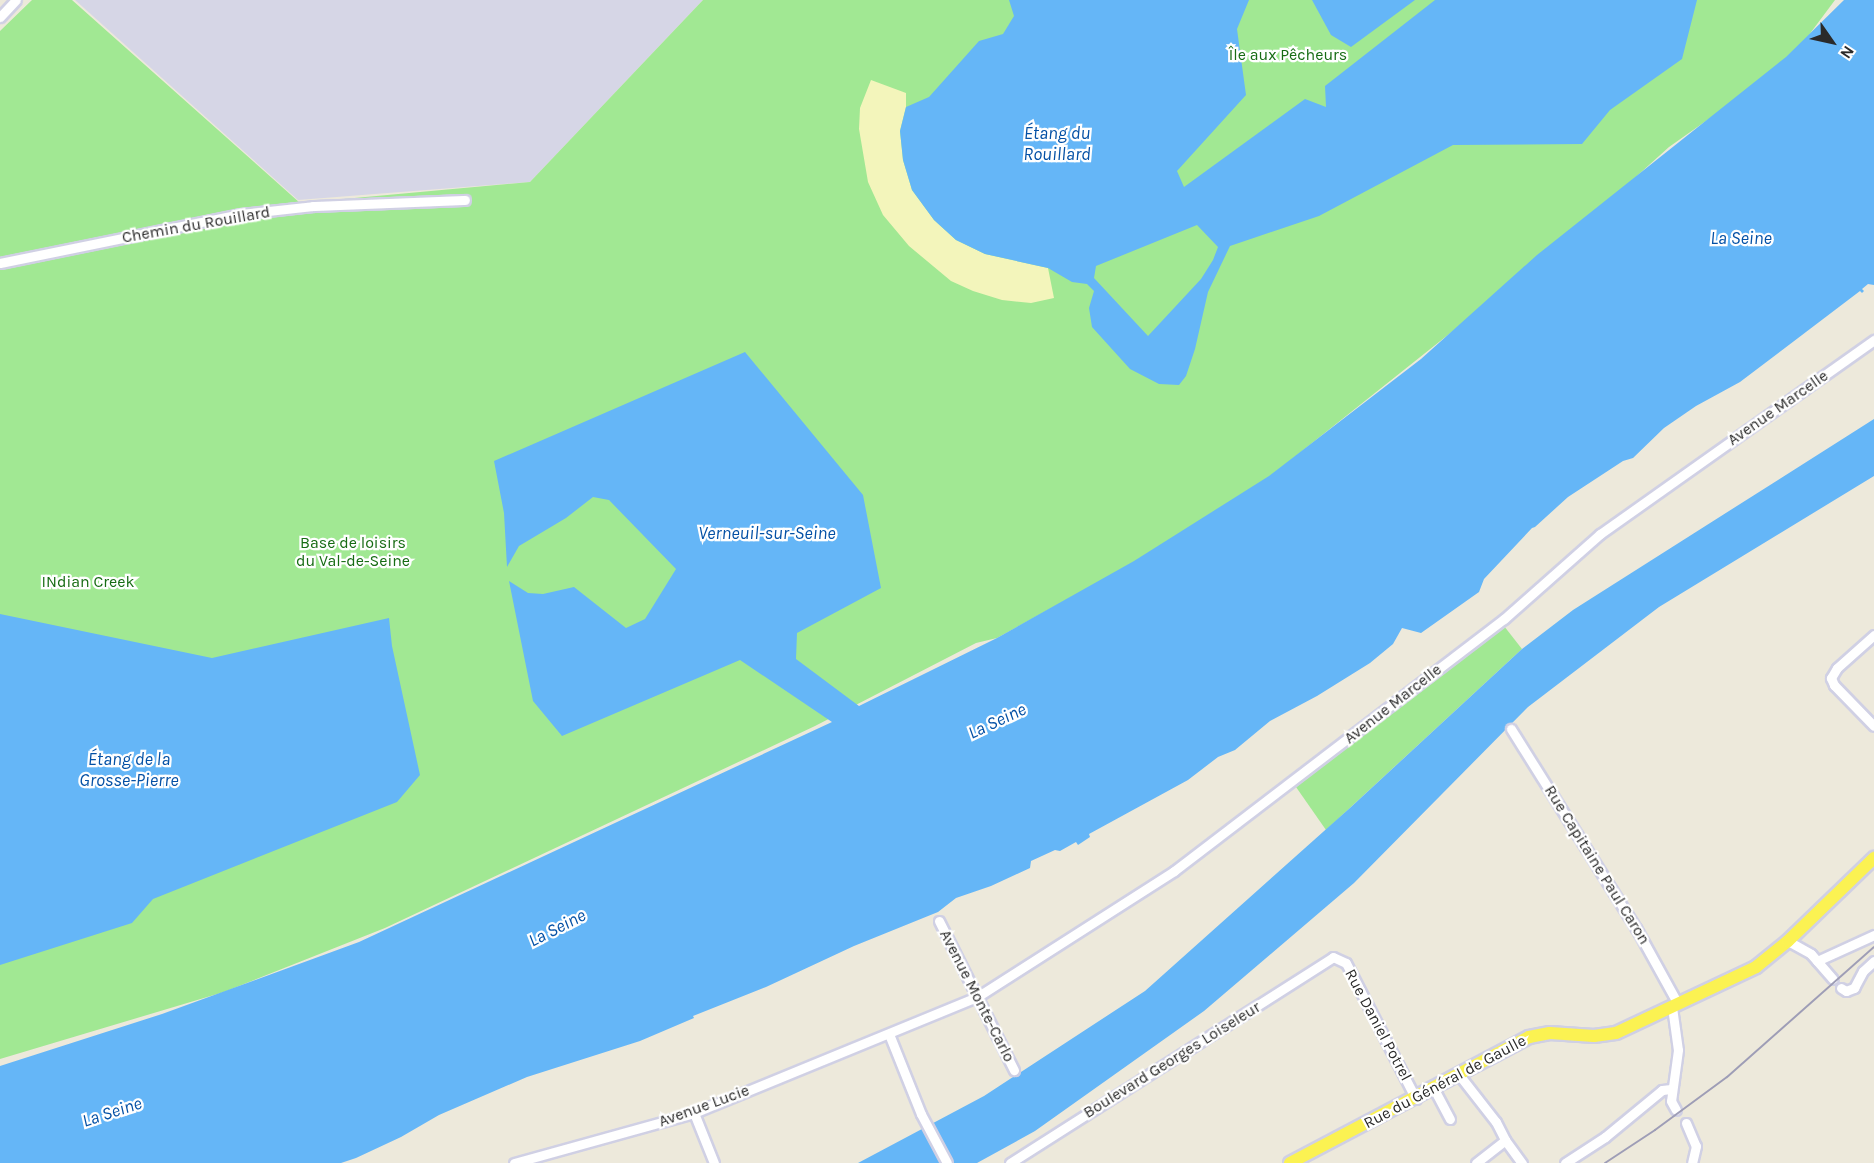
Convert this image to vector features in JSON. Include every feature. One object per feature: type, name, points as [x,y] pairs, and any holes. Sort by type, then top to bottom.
[{"type":"main road","name":"Rue du Général de Gaulle","points":[[1290,1163],[1306,1159],[1529,1037],[1550,1033],[1594,1036],[1616,1033],[1756,967],[1788,941],[1872,864]]},
{"type":"street","points":[[0,17],[16,0]]},
{"type":"street","name":"Chemin du Rouillard","points":[[0,263],[241,214],[313,206],[465,200]]},
{"type":"street","name":"Avenue Marcelle","points":[[889,1034],[977,997],[1174,871],[1504,619],[1600,534],[1874,340]]},
{"type":"street","points":[[1874,635],[1837,668],[1831,678],[1834,685],[1874,726]]},
{"type":"street","name":"Rue Capitaine Paul Caron","points":[[1511,729],[1617,898],[1675,1006]]},
{"type":"street","name":"Avenue Monte-Carlo","points":[[939,921],[1014,1070]]},
{"type":"street","points":[[1817,961],[1874,935]]},
{"type":"street","points":[[1788,941],[1811,954],[1833,979]]},
{"type":"street","name":"Rue Daniel Potrel","points":[[1334,957],[1346,963],[1416,1098]]},
{"type":"street","name":"Boulevard Georges Loiseleur","points":[[1010,1163],[1334,957]]},
{"type":"street","points":[[1841,988],[1846,991],[1854,988],[1874,961]]},
{"type":"street","points":[[1675,1006],[1678,1050],[1671,1101],[1676,1110]]},
{"type":"street","points":[[889,1034],[921,1114],[947,1163]]},
{"type":"street","name":"Avenue Lucie","points":[[514,1163],[694,1113],[889,1034]]},
{"type":"street","points":[[1460,1076],[1496,1122],[1505,1140],[1522,1163]]},
{"type":"street","points":[[1434,1089],[1449,1119]]},
{"type":"street","points":[[1565,1163],[1605,1137],[1662,1090],[1671,1089]]},
{"type":"street","points":[[694,1113],[714,1163]]},
{"type":"street","points":[[1686,1123],[1696,1146],[1692,1163]]},
{"type":"street","points":[[1476,1163],[1505,1140]]},
{"type":"shaded area","points":[[75,0],[703,0],[530,182],[298,200]]},
{"type":"green space","name":"Base de loisirs du Val-de-Seine","points":[[32,0],[72,0],[300,203],[530,182],[703,0],[1835,0],[1788,63],[1669,147],[1557,248],[1224,513],[997,638],[976,643],[815,726],[385,928],[224,992],[0,1059],[0,31]]},
{"type":"green space","points":[[1504,626],[1522,649],[1326,830],[1296,787]]},
{"type":"sand","points":[[871,80],[906,93],[906,107],[900,131],[903,160],[912,190],[934,220],[956,240],[985,254],[1048,268],[1054,298],[1031,303],[1002,300],[973,291],[951,281],[909,246],[883,215],[868,182],[859,129],[860,108]]},
{"type":"water","name":"Étang du Rouillard","points":[[1009,0],[1249,0],[1237,29],[1246,95],[1177,171],[1184,187],[1305,99],[1326,107],[1325,86],[1435,0],[1697,0],[1682,59],[1610,110],[1582,144],[1453,145],[1319,216],[1230,246],[1208,292],[1195,349],[1186,376],[1179,385],[1159,384],[1130,369],[1092,327],[1089,308],[1094,291],[1087,284],[1072,282],[1048,268],[985,254],[956,240],[934,220],[912,190],[903,160],[900,131],[906,107],[929,97],[979,41],[1003,34],[1014,16]],"holes":[[[1197,225],[1218,247],[1201,279],[1148,336],[1094,278],[1096,266]]]},
{"type":"water","points":[[1312,0],[1415,0],[1351,47],[1331,35]]},
{"type":"water","name":"La Seine","points":[[1844,0],[1874,0],[1874,285],[1868,284],[1862,289],[1864,291],[1862,293],[1860,291],[1740,382],[1696,406],[1664,428],[1633,458],[1623,461],[1568,497],[1532,528],[1484,579],[1479,592],[1421,633],[1402,628],[1393,644],[1370,663],[1317,696],[1270,721],[1235,750],[1218,757],[1188,780],[1089,834],[1090,837],[1078,845],[1076,842],[1060,851],[1055,850],[1031,861],[1030,868],[991,886],[956,898],[938,912],[854,946],[640,1041],[527,1077],[439,1115],[401,1137],[341,1163],[0,1163],[0,1066],[162,1014],[359,942],[832,722],[740,660],[562,736],[533,701],[509,581],[528,593],[543,594],[574,587],[626,628],[645,619],[676,569],[609,500],[593,497],[566,518],[519,546],[507,567],[504,513],[494,461],[745,352],[863,495],[881,588],[797,633],[796,659],[859,706],[997,638],[1134,561],[1269,476],[1421,359],[1537,255],[1786,57]]},
{"type":"water","points":[[1874,419],[1874,476],[1659,607],[1528,707],[1354,883],[1204,1011],[1035,1131],[977,1163],[858,1163],[984,1096],[1145,991],[1351,807],[1522,649],[1573,610]]},
{"type":"water","name":"Étang de la Grosse-Pierre","points":[[0,614],[212,658],[389,618],[392,646],[420,775],[397,802],[153,899],[132,923],[0,965]]},
{"type":"railway","points":[[1605,1163],[1655,1130],[1727,1077],[1874,947]]},
{"type":"park label","name":"Île aux Pêcheurs","points":[[1288,55]]},
{"type":"park label","name":"INdian Creek","points":[[88,582]]},
{"type":"water label","name":"Verneuil-sur-Seine","points":[[767,533]]}]
